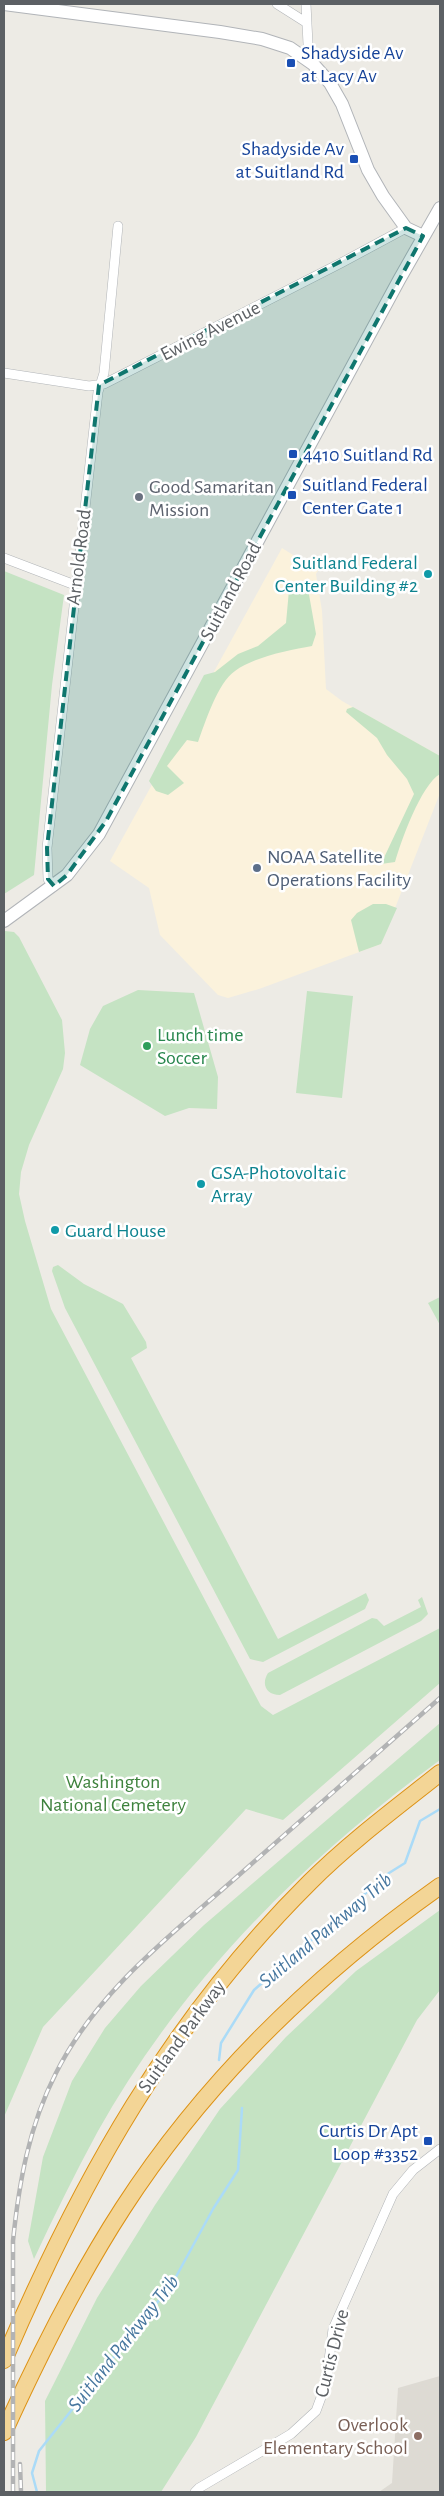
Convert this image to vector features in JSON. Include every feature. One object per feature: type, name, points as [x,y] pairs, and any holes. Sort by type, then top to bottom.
[{"type":"highway","name":"Suitland Parkway","points":[[4,2360],[47,2264],[106,2150],[142,2090],[185,2026],[241,1956],[311,1881],[382,1819],[440,1773]]},
{"type":"highway","points":[[4,2432],[54,2329],[98,2247],[136,2188],[178,2130],[239,2059],[289,2009],[360,1947],[440,1886]]},
{"type":"main road","points":[[4,4],[262,38],[282,44],[313,64],[336,92],[373,180],[406,228],[423,236]]},
{"type":"main road","name":"Suitland Road","points":[[4,921],[54,886],[81,859],[106,821],[423,236],[440,208]]},
{"type":"street","points":[[276,4],[307,24]]},
{"type":"street","points":[[306,4],[313,64]]},
{"type":"street","name":"Arnold Road","points":[[54,886],[48,879],[47,848],[75,585],[99,385],[104,373],[118,226]]},
{"type":"street","name":"Ewing Avenue","points":[[4,373],[89,386],[99,385],[332,268],[406,228]]},
{"type":"street","points":[[4,558],[75,585]]},
{"type":"street","name":"Curtis Drive","points":[[195,2492],[291,2434],[316,2411],[326,2384],[333,2329],[394,2194],[413,2170],[440,2149]]},
{"type":"highlighted area","points":[[406,228],[423,236],[106,821],[67,875],[54,886],[48,879],[47,848],[99,385]]},
{"type":"shaded area","name":"NOAA Satellite Operations Facility","points":[[282,548],[312,567],[319,569],[316,574],[322,611],[326,689],[342,701],[440,756],[440,793],[381,944],[259,989],[228,998],[218,995],[160,935],[149,888],[110,861]]},
{"type":"shaded area","name":"Overlook Elementary School","points":[[440,2376],[440,2492],[379,2492],[392,2483],[398,2388]]},
{"type":"green space","points":[[4,571],[64,595],[52,685],[34,875],[4,894]]},
{"type":"green space","points":[[300,587],[308,589],[316,634],[312,646],[262,658],[243,666],[229,676],[218,693],[198,742],[187,740],[167,766],[184,783],[168,795],[156,791],[149,781],[204,675],[215,672],[238,654],[258,646],[286,623],[289,590]]},
{"type":"green space","points":[[353,707],[440,756],[440,774],[426,789],[419,801],[395,862],[381,864],[414,794],[407,779],[387,755],[377,738],[346,712],[347,709]]},
{"type":"green space","points":[[373,904],[386,904],[397,908],[381,944],[359,952],[351,920],[357,913]]},
{"type":"green space","name":"Washington National Cemetery","points":[[5,931],[14,932],[19,937],[62,1020],[65,1053],[63,1069],[29,1145],[21,1172],[19,1194],[51,1309],[261,1706],[273,1715],[440,1628],[440,1683],[283,1820],[246,1809],[43,2027],[4,2117]]},
{"type":"green space","name":"Lunch time Soccer","points":[[138,990],[194,993],[218,1077],[217,1109],[189,1108],[165,1116],[80,1065],[90,1029],[103,1006]]},
{"type":"green space","points":[[307,991],[353,996],[342,1098],[296,1093]]},
{"type":"green space","points":[[58,1265],[84,1284],[123,1304],[146,1342],[147,1348],[131,1358],[278,1639],[366,1593],[369,1600],[365,1609],[263,1662],[250,1659],[65,1308],[52,1271],[53,1267]]},
{"type":"green space","points":[[440,1297],[440,1325],[428,1303]]},
{"type":"green space","points":[[422,1597],[428,1614],[421,1621],[280,1695],[271,1693],[266,1688],[265,1681],[268,1673],[372,1618],[377,1619],[384,1626],[421,1607],[418,1600]]},
{"type":"green space","points":[[440,1723],[440,1760],[390,1798],[294,1882],[249,1927],[167,2025],[131,2077],[98,2131],[34,2259],[28,2241],[43,2157],[72,2081],[105,2028],[141,1986],[204,1925]]},
{"type":"green space","points":[[440,1910],[440,1990],[417,2020],[196,2437],[161,2492],[46,2492],[45,2401],[97,2298],[155,2205],[220,2109],[286,2037],[356,1971]]},
{"type":"waterway","name":"Suitland Parkway Trib","points":[[219,2060],[221,2043],[254,1990],[389,1873],[405,1863],[420,1821],[440,1809]]},
{"type":"waterway","name":"Suitland Parkway Trib","points":[[37,2492],[32,2473],[39,2451],[172,2284],[213,2209],[238,2170],[242,2108]]},
{"type":"railway","points":[[13,2492],[13,2241],[18,2197],[32,2134],[56,2073],[73,2043],[92,2016],[137,1966],[440,1698]]},
{"type":"railway","points":[[20,2464],[21,2492]]},
{"type":"place","name":"Shadyside Av at Lacy Av","points":[[291,63]]},
{"type":"place","name":"Shadyside Av at Suitland Rd","points":[[354,159]]},
{"type":"place","name":"4410 Suitland Rd","points":[[293,454]]},
{"type":"place","name":"Suitland Federal Center Gate 1","points":[[292,495]]},
{"type":"place","name":"Good Samaritan Mission","points":[[139,497]]},
{"type":"place","name":"Suitland Federal Center Building #2","points":[[428,574]]},
{"type":"place","name":"NOAA Satellite Operations Facility","points":[[257,868]]},
{"type":"place","name":"Lunch time Soccer","points":[[147,1046]]},
{"type":"place","name":"GSA-Photovoltaic Array","points":[[201,1184]]},
{"type":"place","name":"Guard House","points":[[55,1230]]},
{"type":"place","name":"Curtis Dr Apt Loop #3352","points":[[428,2141]]},
{"type":"place","name":"Overlook Elementary School","points":[[418,2436]]}]
